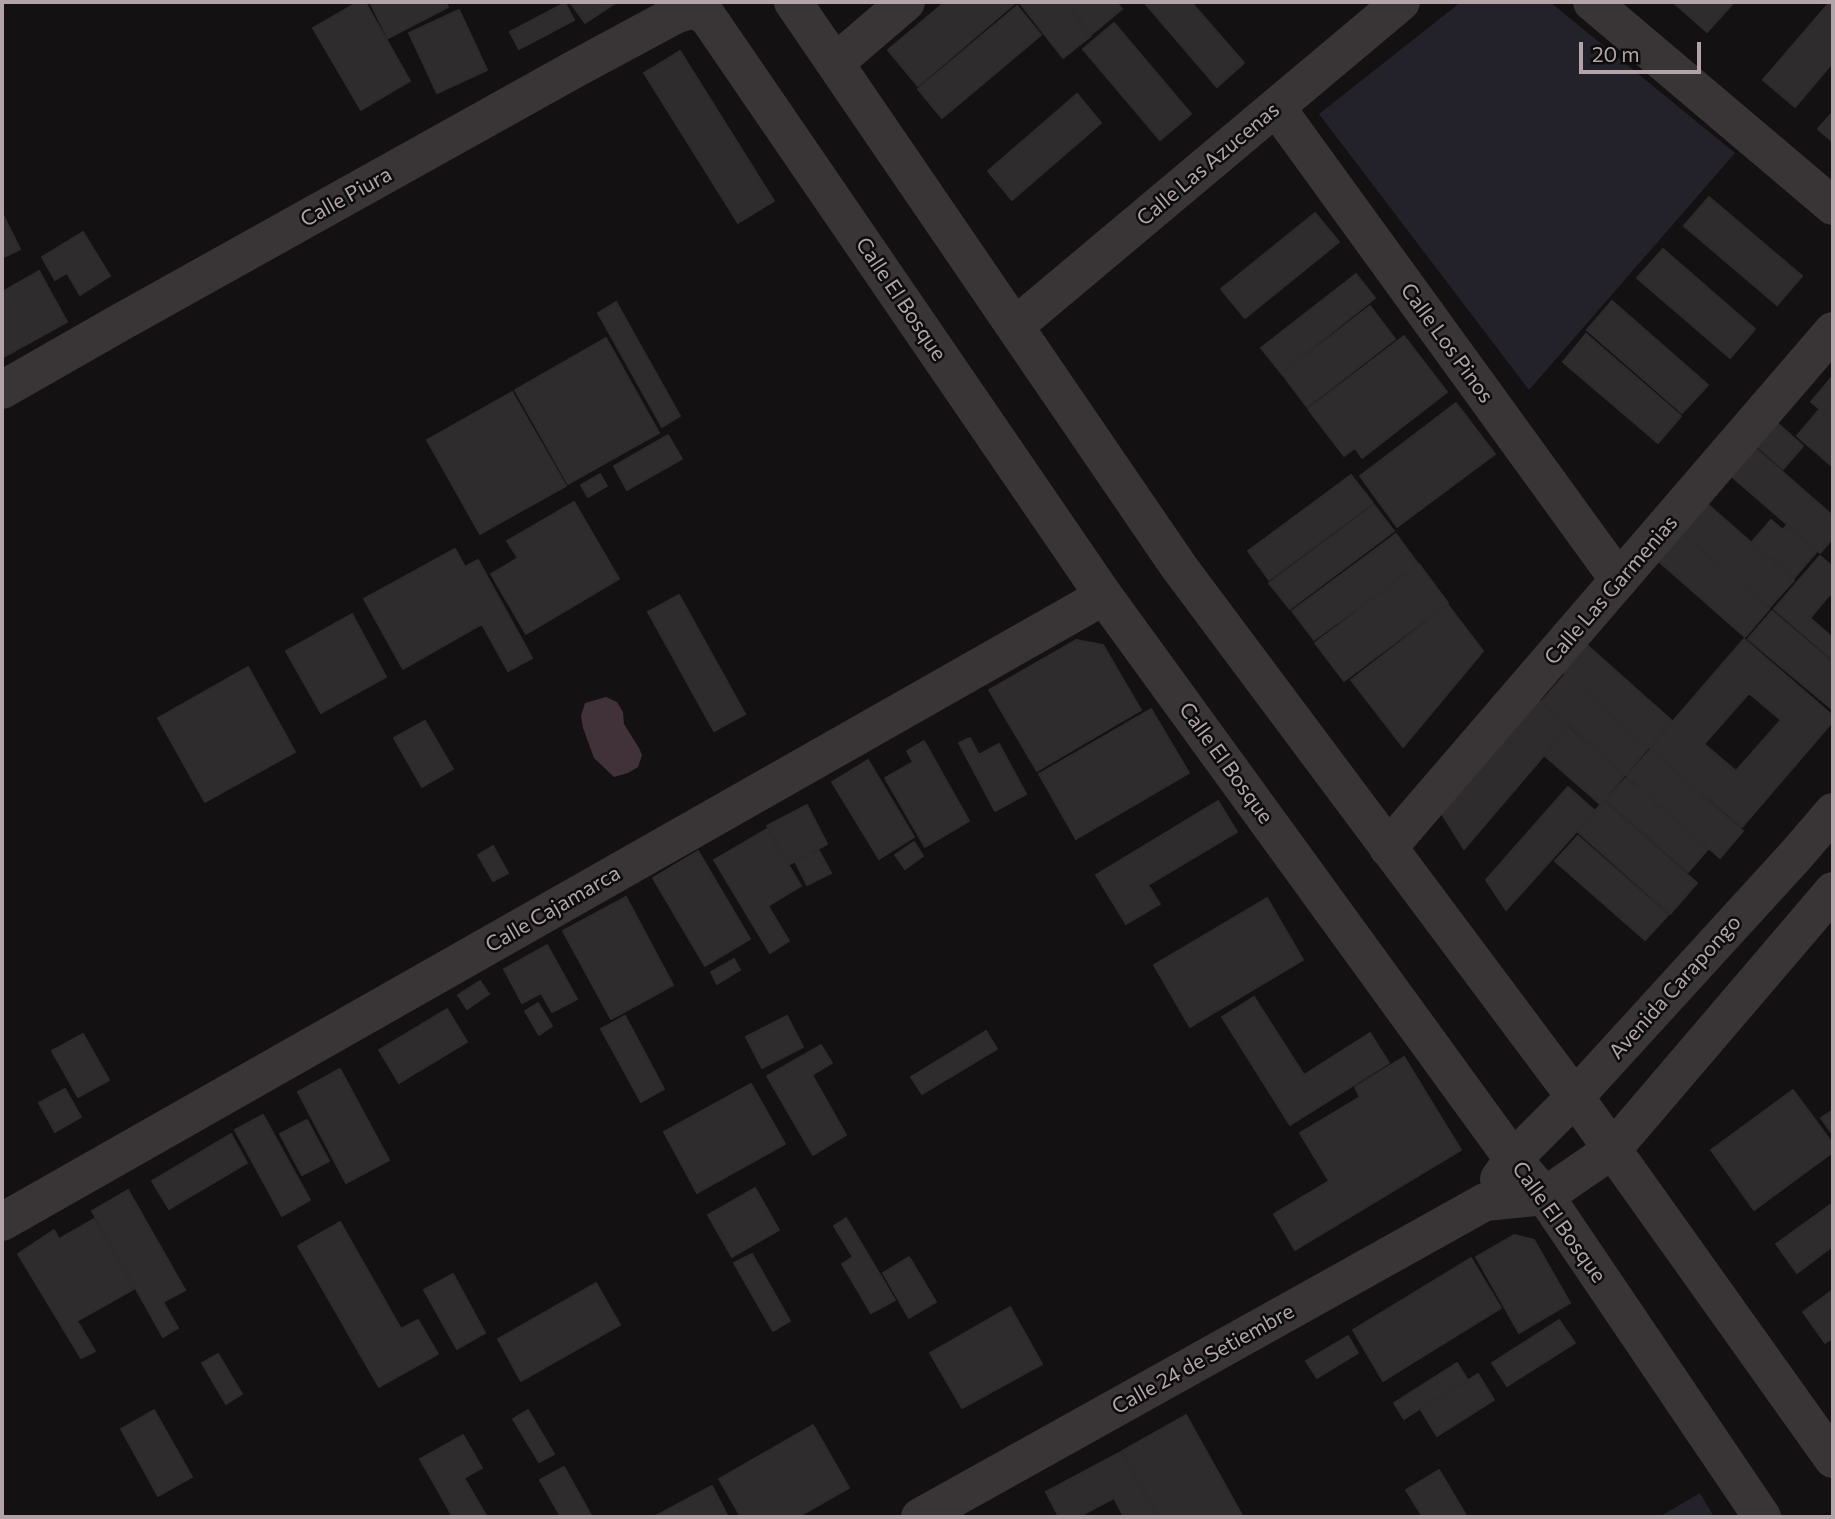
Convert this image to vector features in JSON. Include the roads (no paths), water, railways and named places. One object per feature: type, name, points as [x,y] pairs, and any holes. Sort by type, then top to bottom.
[{"type":"street","points":[[793,2],[1179,568],[1575,1097],[1833,1458]]},
{"type":"street","points":[[835,62],[906,2]]},
{"type":"street","name":"Calle Las Azucenas","points":[[1015,326],[1401,2]]},
{"type":"street","points":[[1591,2],[1833,206]]},
{"type":"street","name":"Calle Piura","points":[[2,390],[573,70],[675,15],[692,9]]},
{"type":"street","name":"Calle El Bosque","points":[[692,9],[707,16],[1104,596],[1513,1158],[1545,1196],[1762,1517]]},
{"type":"street","name":"Calle Los Pinos","points":[[1276,107],[1619,580]]},
{"type":"street","name":"Calle Las Garmenias","points":[[1388,848],[1833,331]]},
{"type":"street","name":"Calle Cajamarca","points":[[2,1222],[1104,596]]},
{"type":"street","name":"Avenida Carapongo","points":[[1513,1158],[1575,1097],[1833,812]]},
{"type":"street","points":[[1545,1196],[1612,1150],[1833,891],[1797,854]]},
{"type":"street","name":"Calle 24 de Setiembre","points":[[1485,1202],[1513,1158]]},
{"type":"street","name":"Calle 24 de Setiembre","points":[[920,1517],[1485,1202],[1545,1196]]}]
